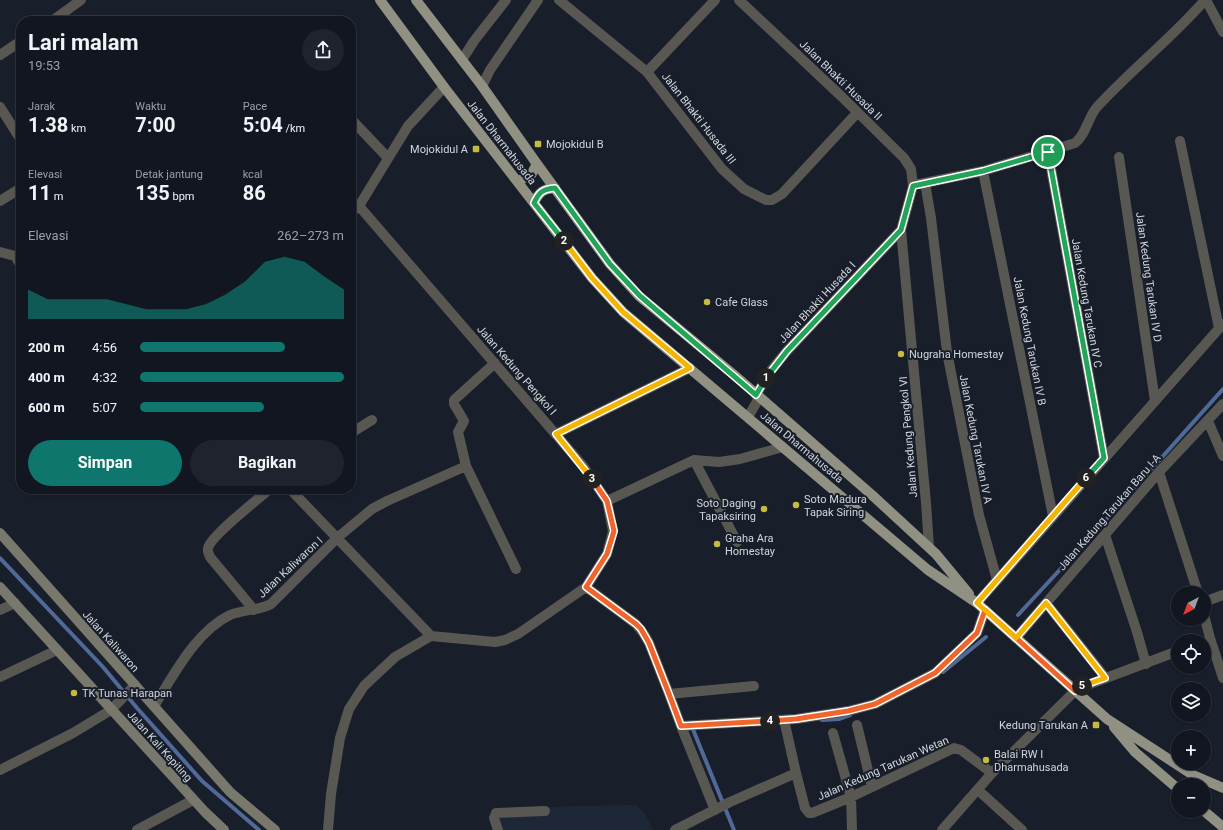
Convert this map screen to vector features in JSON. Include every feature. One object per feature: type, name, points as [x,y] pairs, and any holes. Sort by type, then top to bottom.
[{"type":"main road","name":"Jalan Dharmahusada","points":[[380,0],[444,87],[592,278],[623,312],[928,570],[977,603],[1108,719],[1193,776],[1223,788]]},
{"type":"main road","name":"Jalan Dharmahusada","points":[[416,0],[482,86],[610,264],[640,296],[758,396],[929,547],[977,603]]},
{"type":"main road","points":[[518,181],[531,175],[537,164]]},
{"type":"main road","points":[[534,203],[538,194],[542,191],[555,188]]},
{"type":"main road","name":"Jalan Kaliwaron","points":[[0,533],[132,688],[154,706],[230,792],[275,830]]},
{"type":"main road","name":"Jalan Kali Kepiting","points":[[0,587],[112,708],[193,800],[224,830]]},
{"type":"main road","name":"Jalan Dharmahusada","points":[[1108,719],[1134,752],[1171,783]]},
{"type":"main road","points":[[1211,817],[1223,827]]},
{"type":"street","points":[[59,16],[81,0]]},
{"type":"street","points":[[462,60],[506,0]]},
{"type":"street","points":[[482,86],[490,70],[538,0]]},
{"type":"street","name":"Jalan Bhakti Husada III","points":[[559,0],[647,72],[722,169],[744,189],[766,200],[772,200],[782,194],[857,113]]},
{"type":"street","name":"Jalan Bhakti Husada III","points":[[647,72],[714,0]]},
{"type":"street","name":"Jalan Bhakti Husada II","points":[[739,0],[909,164],[913,186]]},
{"type":"street","points":[[913,186],[983,171],[1075,143],[1079,140],[1095,109],[1206,0],[1223,32]]},
{"type":"street","points":[[0,55],[16,44]]},
{"type":"street","points":[[356,207],[408,126],[444,87]]},
{"type":"street","points":[[0,107],[16,132]]},
{"type":"street","points":[[356,124],[388,158]]},
{"type":"street","points":[[977,603],[1221,326],[1180,141]]},
{"type":"street","name":"Jalan Kedung Tarukan IV C","points":[[1048,152],[1104,458]]},
{"type":"street","name":"Jalan Kedung Tarukan IV D","points":[[1119,157],[1155,401]]},
{"type":"street","name":"Jalan Kedung Tarukan IV B","points":[[983,171],[1053,516]]},
{"type":"street","name":"Jalan Kedung Tarukan IV A","points":[[925,183],[931,218],[947,352],[979,515],[997,580]]},
{"type":"street","name":"Jalan Kedung Pengkol VI","points":[[913,186],[901,230],[926,496],[929,547]]},
{"type":"street","points":[[0,201],[16,191]]},
{"type":"street","name":"Jalan Kedung Pengkol I","points":[[356,210],[495,363],[583,466],[607,501],[614,531],[607,554],[586,587],[518,634],[496,642],[482,642],[431,636]]},
{"type":"street","name":"Jalan Bhakti Husada I","points":[[748,417],[769,373],[787,351],[901,230]]},
{"type":"street","points":[[0,252],[14,256],[16,259]]},
{"type":"street","points":[[495,363],[454,400],[454,404],[464,421],[458,432],[466,466],[516,569]]},
{"type":"street","points":[[556,434],[690,368]]},
{"type":"street","name":"Jalan Kedung Tarukan Baru I-A","points":[[1016,638],[1159,472],[1223,404]]},
{"type":"street","points":[[356,431],[372,420]]},
{"type":"street","points":[[1208,421],[1223,456]]},
{"type":"street","points":[[607,501],[694,460],[719,462],[740,459],[783,447]]},
{"type":"street","points":[[694,460],[737,542]]},
{"type":"street","name":"Jalan Kaliwaron I","points":[[154,706],[191,649],[206,632],[228,616],[240,611],[261,609],[271,604],[337,538],[372,509],[386,501],[466,466]]},
{"type":"street","points":[[1159,472],[1196,586]]},
{"type":"street","points":[[254,610],[210,557],[208,548],[214,537],[264,494]]},
{"type":"street","points":[[295,494],[431,636],[395,657],[364,686],[349,709],[340,738],[331,794],[328,830]]},
{"type":"street","points":[[1105,535],[1146,664]]},
{"type":"street","points":[[586,587],[639,626],[649,643],[681,726],[717,809]]},
{"type":"street","points":[[1211,599],[1223,595]]},
{"type":"street","points":[[0,610],[15,603]]},
{"type":"street","points":[[1046,603],[1105,678]]},
{"type":"street","points":[[681,726],[788,720],[848,711],[875,704],[935,673],[977,633],[985,610]]},
{"type":"street","points":[[1211,649],[1223,676]]},
{"type":"street","points":[[0,677],[57,650]]},
{"type":"street","points":[[942,830],[992,773],[1075,691],[1082,686],[1171,654]]},
{"type":"street","points":[[669,694],[754,686]]},
{"type":"street","points":[[0,770],[73,733],[112,708],[132,688]]},
{"type":"street","points":[[675,830],[730,802],[796,772],[785,724]]},
{"type":"street","points":[[857,725],[872,787]]},
{"type":"street","points":[[833,733],[851,797],[852,830]]},
{"type":"street","name":"Jalan Kedung Tarukan Wetan","points":[[796,772],[805,808],[809,813],[851,797],[954,748],[961,750],[992,773]]},
{"type":"street","points":[[978,790],[1022,830]]},
{"type":"street","points":[[137,830],[193,800]]},
{"type":"street","points":[[498,830],[494,818],[496,813],[545,811]]},
{"type":"shaded area","points":[[636,805],[645,814],[653,830],[501,830],[493,810],[572,806]]},
{"type":"waterway","points":[[1018,615],[1104,522],[1223,389]]},
{"type":"waterway","points":[[0,558],[103,667],[137,708],[202,781],[259,830]]},
{"type":"waterway","points":[[943,672],[986,637]]},
{"type":"waterway","points":[[822,720],[839,719],[850,715]]},
{"type":"waterway","points":[[692,727],[734,830]]},
{"type":"place","name":"Mojokidul B","points":[[538,144]]},
{"type":"place","name":"Mojokidul A","points":[[476,149]]},
{"type":"place","name":"Cafe Glass","points":[[707,302]]},
{"type":"place","name":"Nugraha Homestay","points":[[901,354]]},
{"type":"place","name":"Soto Madura Tapak Siring","points":[[796,505]]},
{"type":"place","name":"Soto Daging Tapaksiring","points":[[764,509]]},
{"type":"place","name":"Graha Ara Homestay","points":[[717,544]]},
{"type":"place","name":"TK Tunas Harapan","points":[[74,693]]},
{"type":"place","name":"Kedung Tarukan A","points":[[1096,725]]},
{"type":"place","name":"Balai RW I Dharmahusada","points":[[986,760]]},
{"type":"route","points":[[1048,152],[983,171],[913,186],[901,230],[787,351],[769,373],[756,395],[640,296],[610,264],[555,188],[547,189],[538,194],[534,203],[592,278],[623,312],[690,368],[556,434],[583,466],[607,501],[614,531],[607,554],[586,587],[639,626],[649,643],[681,726],[781,721],[848,711],[875,704],[935,673],[977,633],[985,610],[994,619],[1075,691],[1082,686],[1105,678],[1046,603],[1016,638],[994,619],[977,603],[1104,458],[1048,152]]}]
